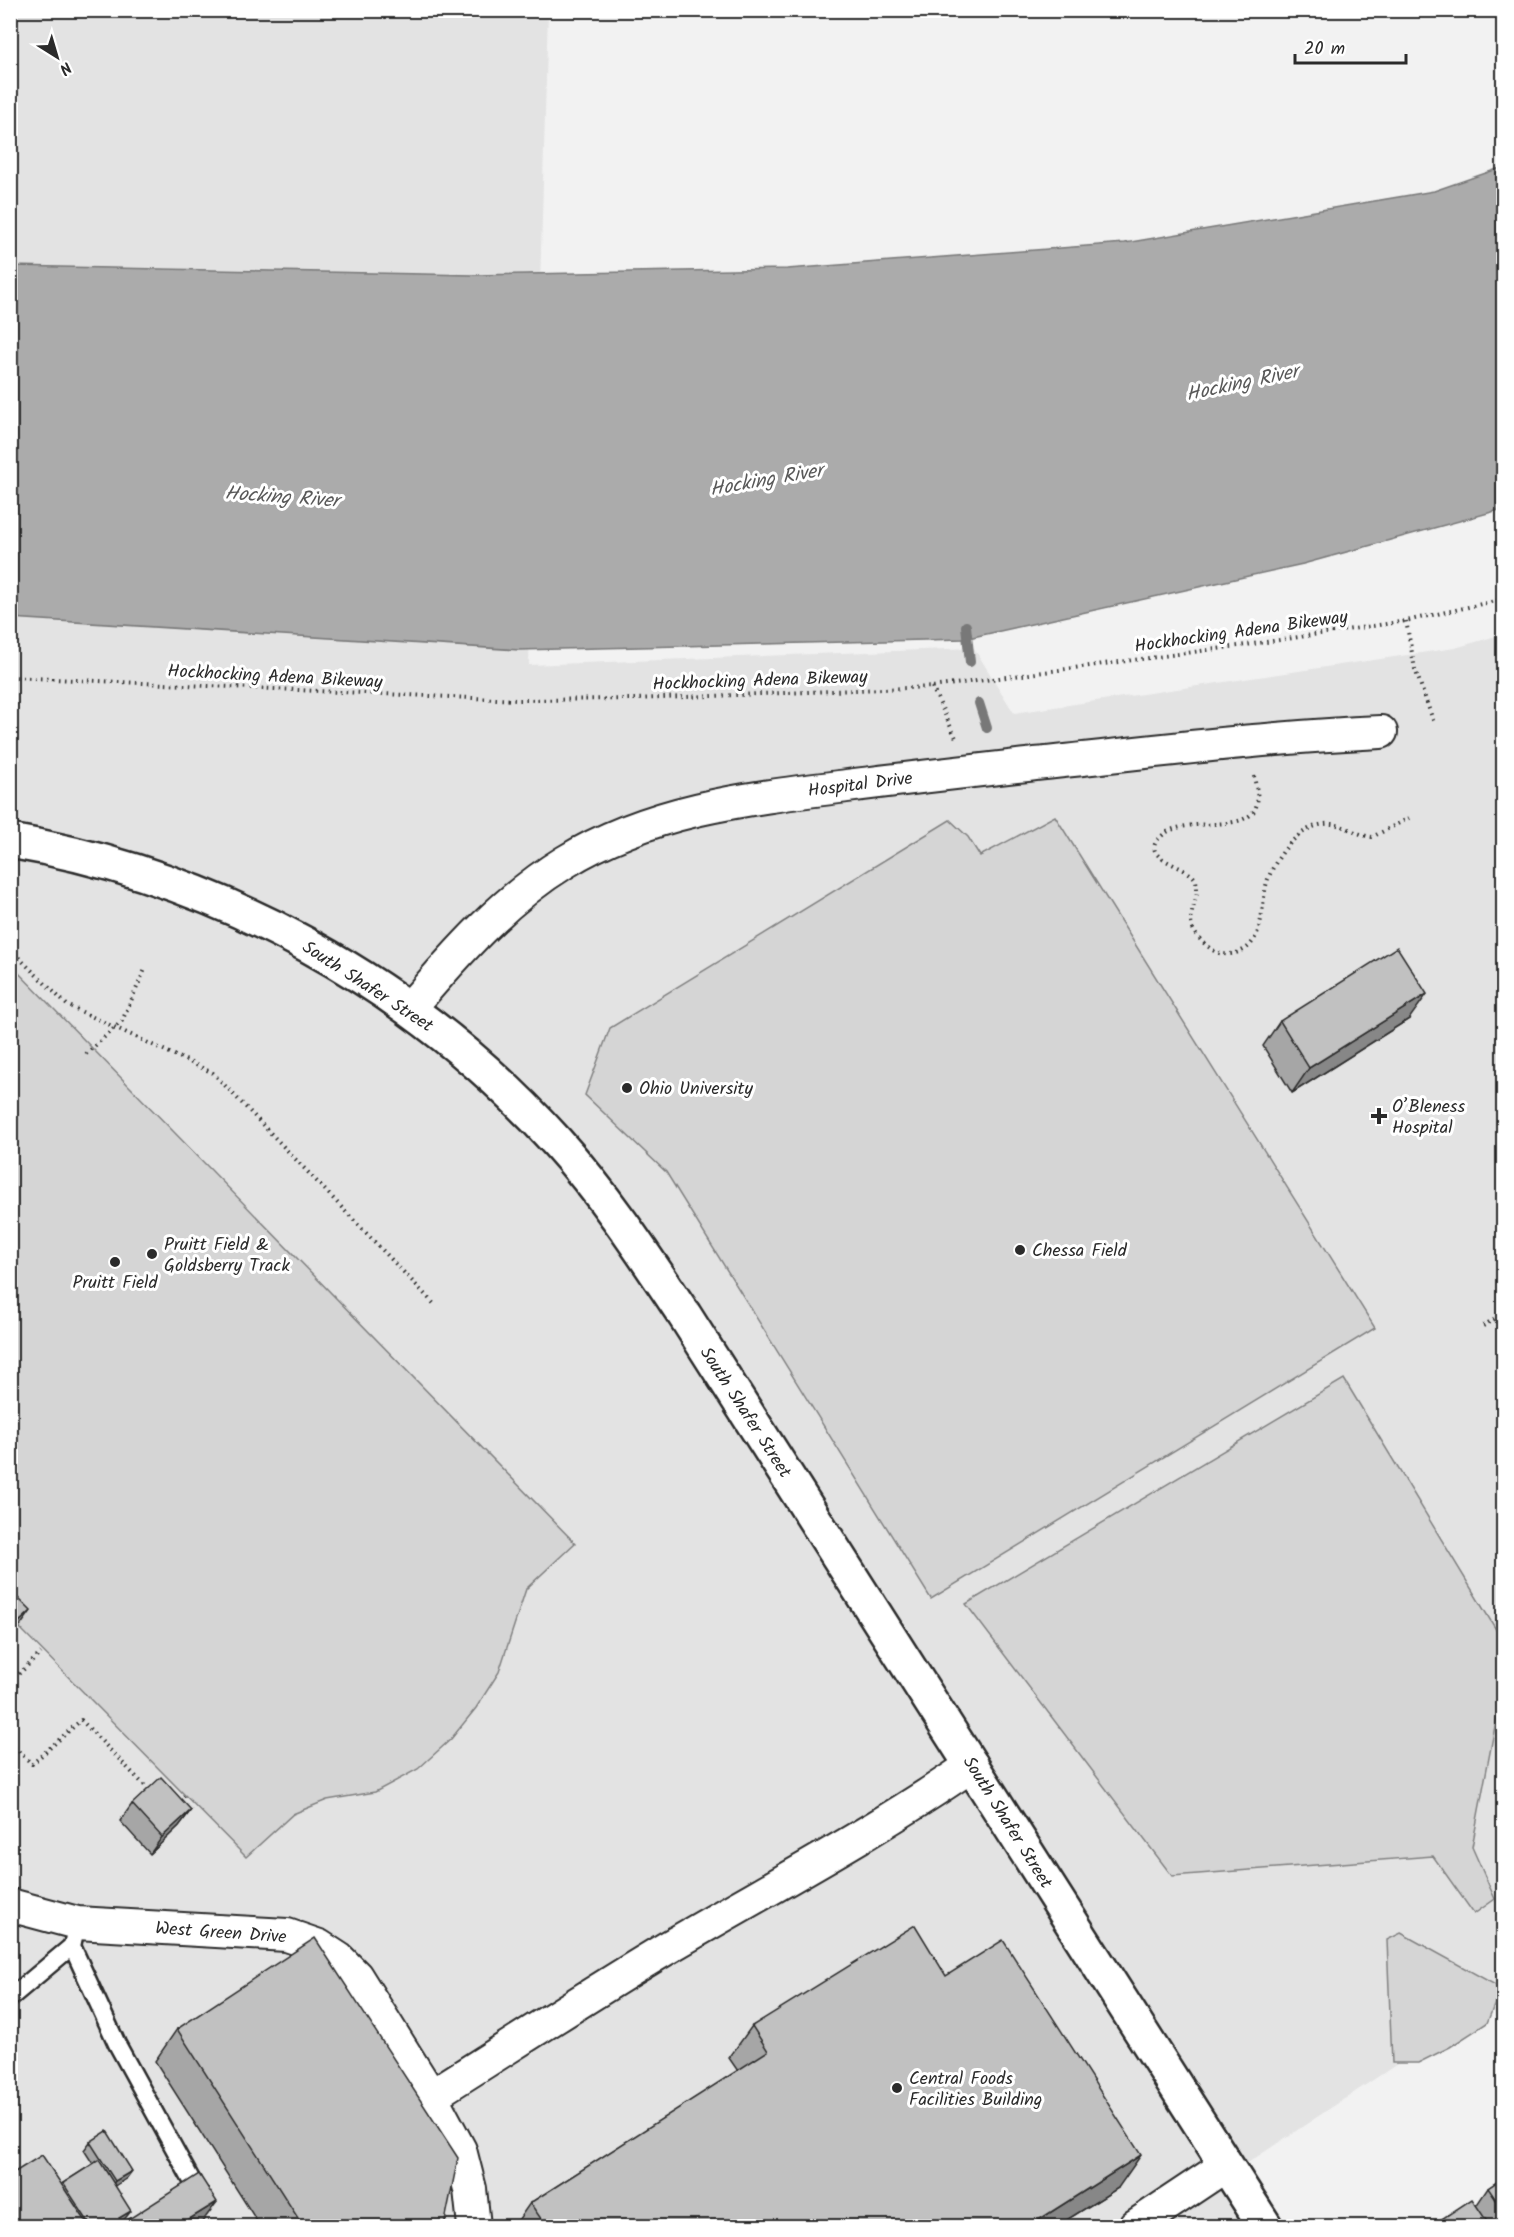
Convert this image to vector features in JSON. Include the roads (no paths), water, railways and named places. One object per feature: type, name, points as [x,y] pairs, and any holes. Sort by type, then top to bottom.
[{"type":"street","name":"Hospital Drive","points":[[409,1009],[466,943],[530,886],[566,861],[652,821],[739,799],[960,772],[1311,735],[1381,732]]},
{"type":"street","name":"South Shafer Street","points":[[10,841],[80,855],[180,886],[276,929],[347,968],[409,1009],[453,1043],[524,1107],[588,1178],[625,1227],[972,1765],[1265,2226]]},
{"type":"street","points":[[431,2096],[667,1948],[932,1793],[972,1765]]},
{"type":"street","name":"West Green Drive","points":[[10,1905],[74,1934],[287,1935],[319,1946],[339,1959],[356,1976],[431,2096],[460,2150],[470,2189],[474,2226]]},
{"type":"street","points":[[1135,2226],[1225,2166]]},
{"type":"lane","points":[[10,1998],[74,1934],[117,2044],[192,2181]]},
{"type":"water","name":"Hocking River","points":[[1503,167],[1503,509],[1303,564],[964,639],[519,650],[11,618],[11,266],[473,275],[787,269],[1125,243],[1434,191]]},
{"type":"waterway","points":[[966,626],[970,662]]},
{"type":"waterway","points":[[979,703],[987,728]]},
{"type":"place","name":"Ohio University","points":[[627,1088]]},
{"type":"place","name":"O’Bleness Hospital","points":[[1379,1116]]},
{"type":"place","name":"Chessa Field","points":[[1020,1250]]},
{"type":"place","name":"Pruitt Field & Goldsberry Track","points":[[152,1254]]},
{"type":"place","name":"Pruitt Field","points":[[115,1262]]},
{"type":"place","name":"Central Foods Facilities Building","points":[[897,2088]]}]
